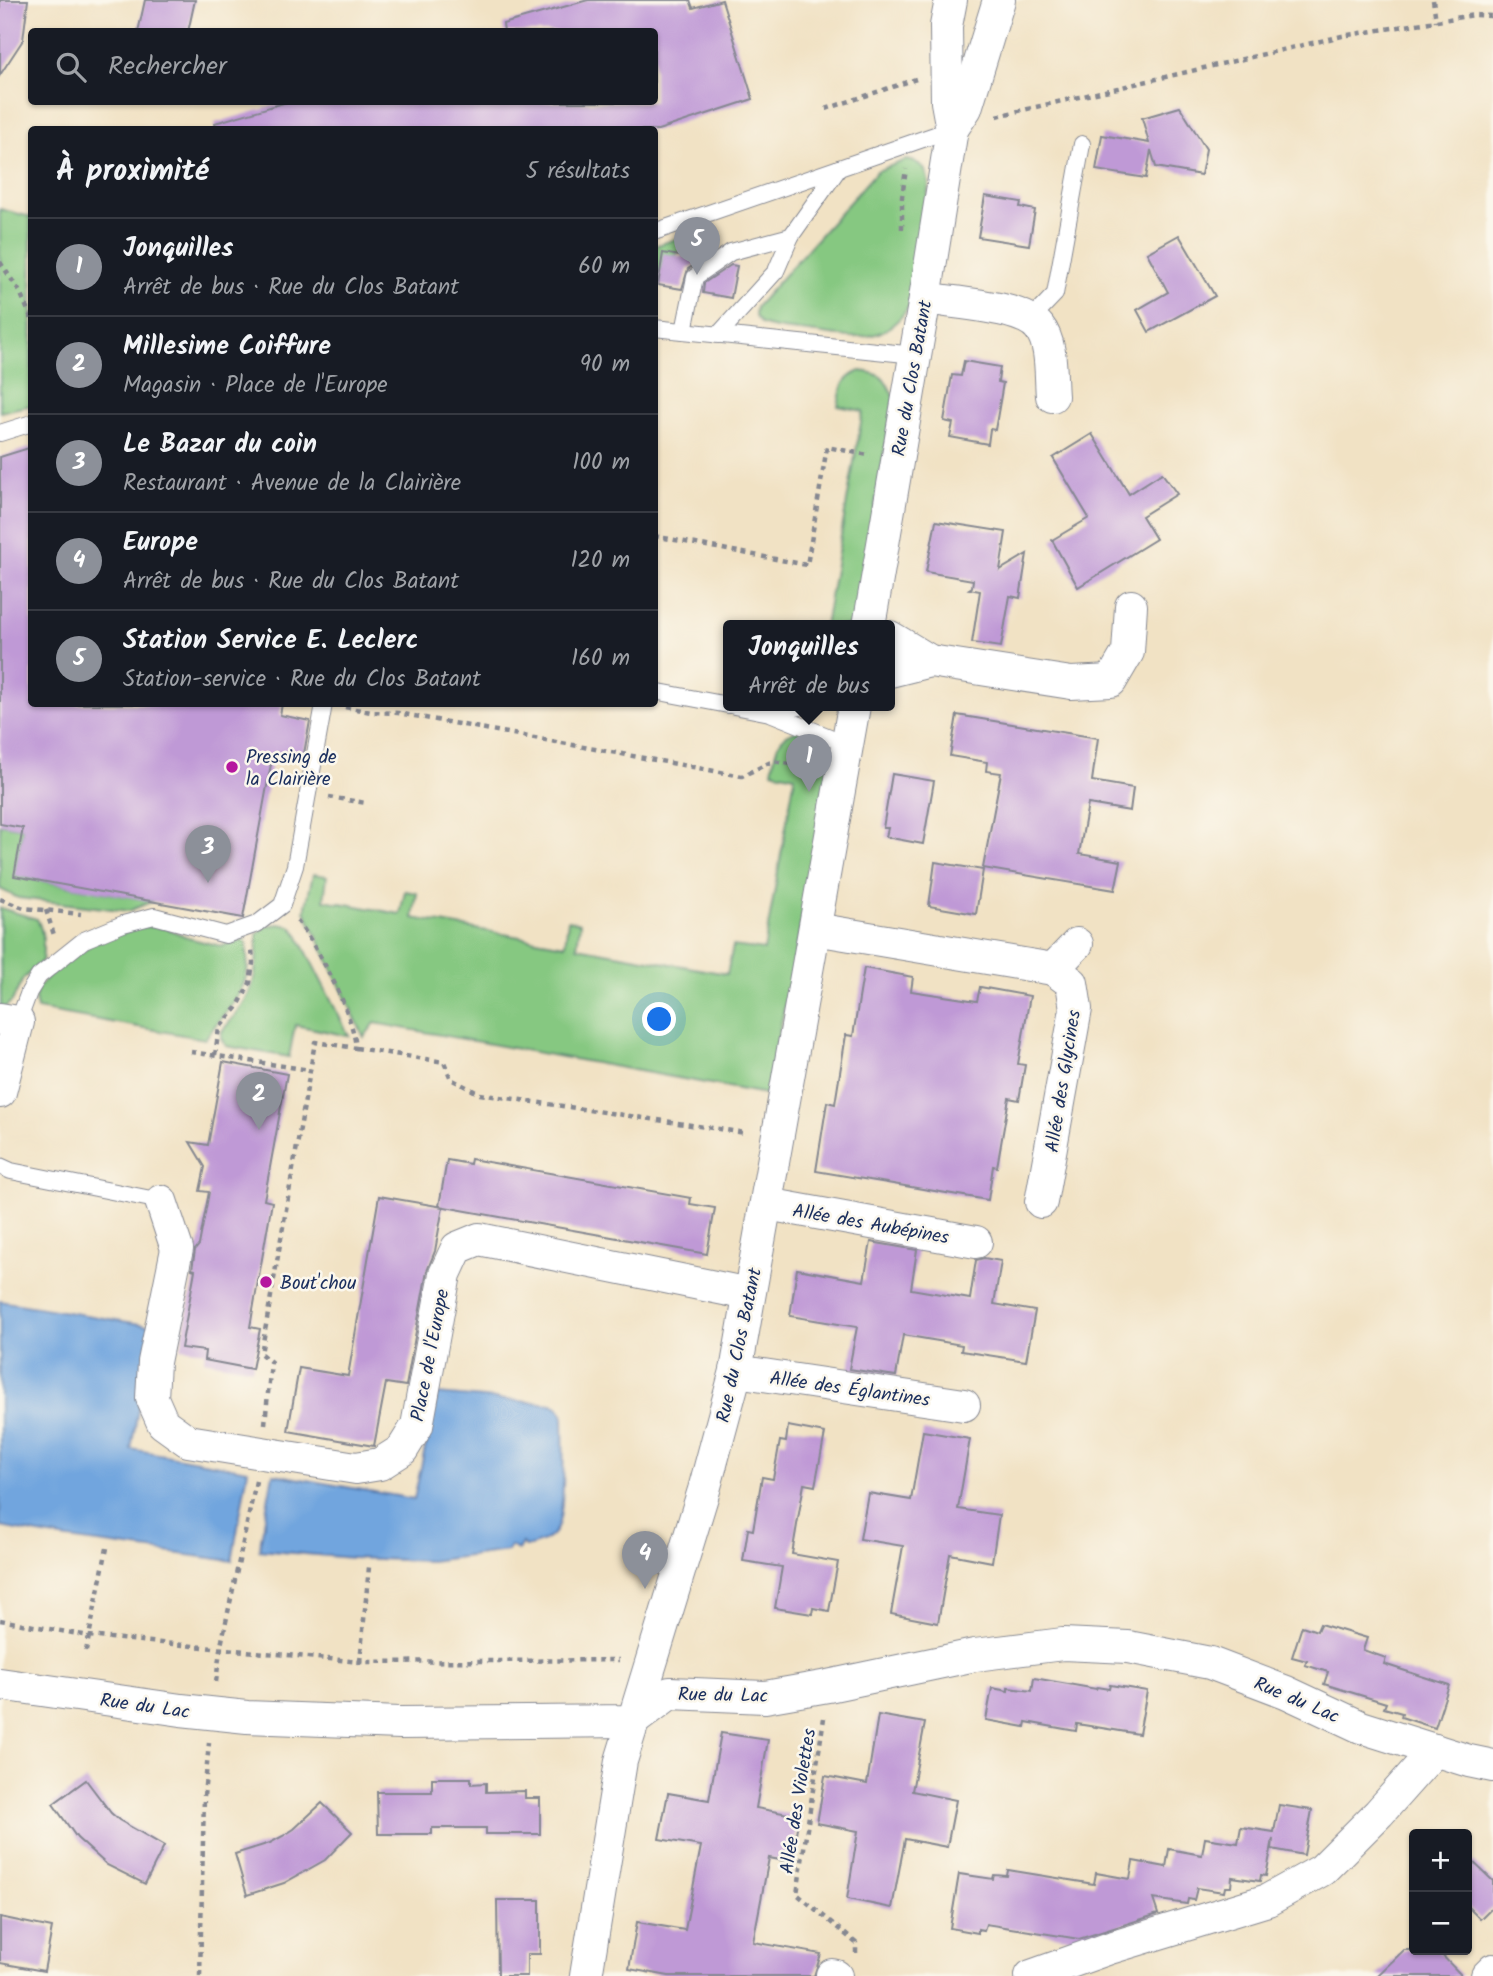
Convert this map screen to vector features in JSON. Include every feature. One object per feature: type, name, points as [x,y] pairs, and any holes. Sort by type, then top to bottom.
[{"type":"street","name":"Rue du Clos Batant","points":[[952,129],[967,107],[999,0]]},
{"type":"street","name":"Rue du Clos Batant","points":[[875,620],[896,460],[952,129],[947,102],[948,75],[943,9]]},
{"type":"street","points":[[925,298],[1019,313],[1030,320],[1040,328],[1048,350],[1052,396]]},
{"type":"street","points":[[895,640],[930,661],[1071,683],[1111,681],[1128,652],[1131,606]]},
{"type":"street","points":[[895,670],[930,661]]},
{"type":"street","name":"Rue du Clos Batant","points":[[586,1976],[621,1761],[700,1502],[736,1371],[853,711]]},
{"type":"street","points":[[815,929],[1054,969],[1077,944]]},
{"type":"street","name":"Allée des Glycines","points":[[1041,1202],[1076,1009],[1072,983],[1054,969]]},
{"type":"street","points":[[0,1092],[9,1021]]},
{"type":"street","name":"Place de l'Europe","points":[[162,1201],[177,1249],[154,1362],[152,1398],[163,1423],[188,1441],[356,1468],[380,1464],[402,1450],[416,1426],[445,1274],[457,1248],[479,1239],[749,1294]]},
{"type":"street","name":"Allée des Aubépines","points":[[767,1204],[976,1242]]},
{"type":"street","name":"Allée des Églantines","points":[[736,1371],[964,1405]]},
{"type":"street","name":"Rue du Lac","points":[[0,1684],[247,1717],[400,1723],[633,1721],[670,1693],[765,1697],[975,1655],[1063,1644],[1128,1647],[1210,1663],[1286,1692],[1361,1727],[1493,1766]]},
{"type":"street","points":[[1031,1976],[1110,1948],[1268,1900],[1322,1870],[1435,1751]]},
{"type":"street","points":[[1487,1976],[1493,1970]]},
{"type":"lane","points":[[658,231],[952,129]]},
{"type":"lane","points":[[1030,320],[1055,294],[1082,144]]},
{"type":"lane","points":[[718,335],[776,271],[791,236],[839,168]]},
{"type":"lane","points":[[684,331],[695,277],[732,252],[791,236]]},
{"type":"lane","points":[[658,328],[915,355]]},
{"type":"lane","points":[[0,433],[28,424]]},
{"type":"lane","points":[[658,692],[723,704]]},
{"type":"lane","points":[[9,1021],[39,976],[84,940],[123,924],[154,916],[226,935],[257,924],[282,905],[295,866],[323,707]]},
{"type":"lane","points":[[760,711],[770,713],[844,758]]},
{"type":"lane","points":[[770,713],[780,711]]},
{"type":"lane","points":[[0,1166],[162,1201]]},
{"type":"path","points":[[1433,0],[1436,21]]},
{"type":"path","points":[[952,129],[1020,109],[1329,38],[1474,15],[1493,16]]},
{"type":"path","points":[[826,109],[920,78],[948,75]]},
{"type":"path","points":[[0,262],[20,292],[28,311]]},
{"type":"path","points":[[658,538],[807,565],[827,447],[896,460]]},
{"type":"path","points":[[342,707],[398,713],[742,775],[773,761],[844,758]]},
{"type":"path","points":[[308,793],[366,803]]},
{"type":"path","points":[[0,899],[24,908],[107,918],[123,924]]},
{"type":"path","points":[[282,905],[292,914],[318,950],[355,1032],[356,1048]]},
{"type":"path","points":[[215,1055],[219,1028],[237,1008],[250,983],[253,964],[251,941],[245,929]]},
{"type":"path","points":[[200,1976],[204,1796],[211,1714],[220,1650],[262,1453],[271,1362],[261,1354],[315,1042],[444,1062],[452,1079],[481,1094],[746,1133]]},
{"type":"path","points":[[191,1052],[310,1070]]},
{"type":"path","points":[[86,1651],[107,1548]]},
{"type":"path","points":[[360,1662],[369,1567]]},
{"type":"path","points":[[0,1620],[89,1636],[360,1662],[607,1661],[631,1657]]},
{"type":"path","name":"Allée des Violettes","points":[[828,1686],[797,1894],[856,1943],[842,1972]]},
{"type":"green space","points":[[906,160],[923,167],[929,185],[910,305],[900,318],[878,334],[853,337],[779,329],[761,324],[755,316],[756,307],[877,171]]},
{"type":"green space","points":[[0,209],[28,216],[28,406],[0,412]]},
{"type":"green space","points":[[697,232],[658,274],[658,245]]},
{"type":"green space","points":[[860,371],[882,378],[894,398],[855,620],[826,620],[863,411],[838,406],[846,381]]},
{"type":"green space","points":[[796,731],[819,741],[829,763],[795,958],[766,1094],[375,1023],[364,1037],[305,911],[313,874],[327,876],[324,900],[400,914],[405,891],[417,893],[413,918],[565,945],[568,920],[580,923],[577,947],[727,974],[733,946],[764,950],[795,776],[772,771],[780,741]]},
{"type":"green space","points":[[0,824],[23,828],[15,876],[153,901],[129,911],[18,898],[0,889]]},
{"type":"green space","points":[[0,908],[37,919],[43,945],[42,961],[23,979],[12,1001],[1,1010]]},
{"type":"green space","points":[[143,926],[166,928],[192,939],[221,946],[246,939],[248,969],[244,983],[235,1000],[205,1039],[37,1009],[37,989],[53,972],[95,941]]},
{"type":"green space","points":[[266,926],[290,926],[297,933],[349,1036],[295,1025],[289,1057],[226,1046],[221,1038],[222,1031],[241,1008],[252,987],[257,934]]},
{"type":"water","points":[[0,1301],[153,1326],[131,1449],[248,1470],[232,1561],[0,1527]]},
{"type":"water","points":[[437,1394],[552,1404],[558,1407],[563,1414],[563,1490],[560,1518],[552,1536],[526,1547],[522,1543],[518,1550],[510,1546],[507,1551],[430,1561],[259,1550],[273,1474],[414,1499]]},
{"type":"building","points":[[0,0],[28,0],[23,40],[0,75]]},
{"type":"building","points":[[145,0],[195,0],[189,28],[139,28]]},
{"type":"building","points":[[588,0],[690,0],[693,8],[722,0],[753,99],[658,130],[658,126],[215,126],[215,123],[277,105],[658,105],[658,28],[504,28],[503,24]]},
{"type":"building","points":[[1180,107],[1206,149],[1201,175],[1156,167],[1151,150],[1146,178],[1096,170],[1102,135],[1149,143],[1142,118]]},
{"type":"building","points":[[985,196],[1021,202],[1020,207],[1035,210],[1029,245],[978,237]]},
{"type":"building","points":[[1179,235],[1215,296],[1149,332],[1137,310],[1168,292],[1147,253]]},
{"type":"building","points":[[663,253],[702,260],[688,269],[682,289],[658,285]]},
{"type":"building","points":[[731,265],[737,266],[731,298],[703,293],[704,283]]},
{"type":"building","points":[[964,361],[1000,367],[998,382],[1003,383],[995,430],[990,429],[988,444],[950,437],[953,423],[944,421],[952,375],[961,376]]},
{"type":"building","points":[[1092,434],[1129,494],[1162,473],[1177,494],[1142,516],[1156,539],[1078,587],[1052,540],[1089,518],[1053,458]]},
{"type":"building","points":[[28,448],[28,707],[281,707],[280,715],[310,721],[303,759],[273,753],[243,918],[14,876],[23,828],[0,824],[0,457]]},
{"type":"building","points":[[936,521],[1006,532],[1000,570],[1027,554],[1020,598],[1010,596],[1001,647],[972,643],[980,591],[969,589],[973,580],[926,572]]},
{"type":"building","points":[[957,715],[1098,738],[1092,781],[1133,788],[1130,811],[1088,804],[1079,854],[1121,861],[1115,890],[983,868],[1001,773],[986,771],[987,762],[950,756]]},
{"type":"building","points":[[892,774],[934,781],[923,844],[886,837],[888,828],[883,828]]},
{"type":"building","points":[[935,862],[983,870],[976,914],[929,906]]},
{"type":"building","points":[[864,968],[913,977],[911,991],[977,1001],[980,987],[1030,996],[1018,1064],[1025,1065],[1019,1100],[1009,1098],[997,1167],[993,1166],[988,1200],[816,1171],[827,1102],[835,1104],[846,1035],[853,1036]]},
{"type":"building","points":[[223,1062],[287,1074],[264,1200],[272,1202],[250,1327],[260,1329],[252,1369],[204,1360],[205,1351],[181,1348],[195,1270],[192,1269],[195,1250],[199,1245],[209,1192],[200,1191],[205,1167],[190,1142],[208,1145]]},
{"type":"building","points":[[471,1159],[691,1198],[690,1204],[715,1208],[707,1254],[439,1206],[447,1160],[470,1164]]},
{"type":"building","points":[[379,1196],[443,1207],[435,1251],[427,1271],[406,1386],[386,1383],[374,1446],[288,1431],[299,1368],[348,1376]]},
{"type":"building","points":[[871,1242],[917,1250],[911,1289],[970,1299],[976,1260],[984,1258],[1001,1261],[994,1304],[1035,1311],[1026,1361],[961,1351],[962,1345],[903,1335],[896,1376],[849,1369],[857,1327],[790,1316],[797,1269],[864,1281]]},
{"type":"building","points":[[788,1426],[825,1433],[815,1486],[804,1484],[792,1554],[838,1562],[829,1611],[813,1608],[812,1614],[775,1608],[782,1567],[743,1561],[748,1529],[753,1530],[762,1477],[773,1479],[780,1441],[786,1442]]},
{"type":"building","points":[[923,1431],[970,1439],[958,1509],[999,1515],[992,1562],[950,1554],[938,1623],[891,1614],[903,1546],[860,1539],[868,1493],[911,1500]]},
{"type":"building","points":[[1320,1624],[1367,1638],[1363,1650],[1386,1658],[1384,1664],[1449,1685],[1435,1728],[1401,1717],[1402,1713],[1384,1708],[1386,1703],[1324,1684],[1328,1672],[1305,1665],[1307,1661],[1292,1657],[1302,1626],[1317,1631]]},
{"type":"building","points":[[1034,1678],[1096,1689],[1109,1689],[1110,1685],[1147,1691],[1139,1734],[1077,1724],[1076,1731],[1026,1722],[1025,1727],[986,1720],[992,1688],[1032,1691]]},
{"type":"building","points":[[878,1715],[925,1723],[912,1791],[956,1800],[947,1847],[905,1839],[892,1908],[847,1899],[858,1831],[817,1823],[825,1776],[867,1784]]},
{"type":"building","points":[[721,1733],[768,1740],[756,1808],[799,1816],[791,1862],[769,1858],[753,1942],[821,1954],[814,1976],[669,1976],[629,1969],[637,1922],[685,1930],[701,1846],[659,1839],[668,1793],[709,1800]]},
{"type":"building","points":[[432,1778],[471,1778],[471,1784],[486,1783],[486,1792],[525,1791],[525,1798],[540,1798],[540,1834],[486,1834],[486,1828],[432,1828],[432,1834],[378,1834],[377,1792],[432,1792]]},
{"type":"building","points":[[86,1780],[119,1820],[164,1846],[145,1884],[107,1865],[77,1838],[53,1804]]},
{"type":"building","points":[[322,1803],[352,1832],[325,1860],[284,1883],[247,1895],[235,1854],[283,1836]]},
{"type":"building","points":[[1279,1805],[1312,1810],[1304,1855],[1272,1849],[1273,1839],[1266,1876],[1261,1875],[1260,1881],[1232,1877],[1231,1887],[1225,1887],[1224,1892],[1197,1888],[1194,1900],[1188,1899],[1187,1904],[1153,1899],[1158,1914],[1079,1939],[986,1924],[984,1930],[978,1929],[978,1933],[950,1928],[959,1874],[993,1879],[994,1875],[1007,1876],[1008,1870],[1094,1884],[1096,1873],[1130,1879],[1133,1861],[1166,1867],[1169,1849],[1202,1855],[1205,1838],[1238,1843],[1241,1827],[1274,1832]]},
{"type":"building","points":[[1472,1861],[1493,1881],[1493,1906],[1480,1919],[1472,1911]]},
{"type":"building","points":[[497,1900],[540,1900],[540,1954],[527,1954],[527,1976],[498,1976]]},
{"type":"building","points":[[0,1917],[52,1928],[44,1971],[0,1963]]},
{"type":"building","points":[[1404,1950],[1409,1950],[1409,1955],[1442,1955],[1462,1976],[1377,1976]]},
{"type":"place","name":"Station Service E. Leclerc","points":[[697,275]]},
{"type":"place","name":"Pressing de la Clairière","points":[[232,767]]},
{"type":"place","name":"Jonquilles","points":[[809,792]]},
{"type":"place","name":"Le Bazar du coin","points":[[208,883]]},
{"type":"place","name":"Millesime Coiffure","points":[[259,1130]]},
{"type":"place","name":"Bout'chou","points":[[266,1282]]},
{"type":"place","name":"Europe","points":[[645,1589]]}]
